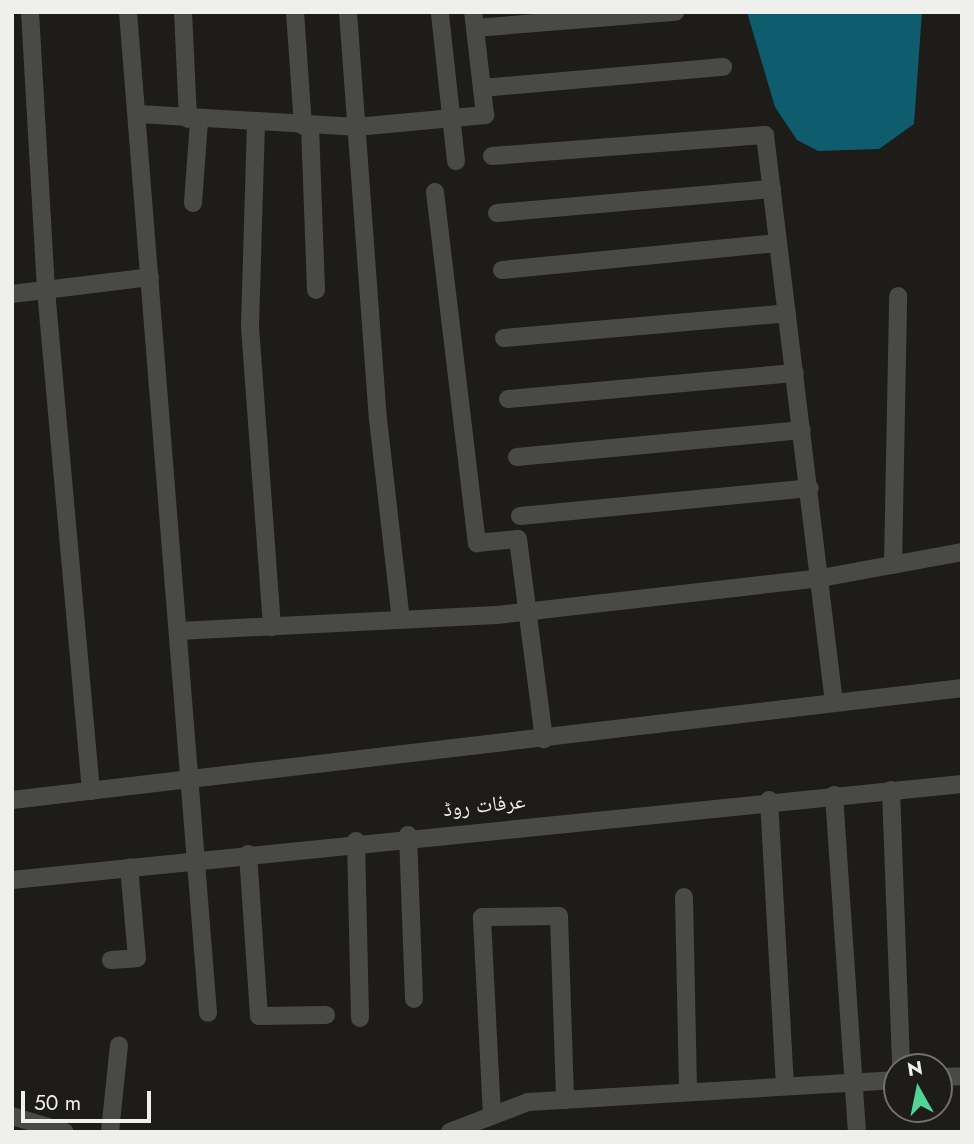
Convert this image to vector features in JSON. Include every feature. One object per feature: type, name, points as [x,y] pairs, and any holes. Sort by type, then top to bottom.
[{"type":"street","points":[[30,12],[46,290],[91,791]]},
{"type":"street","points":[[128,12],[139,114],[208,1013]]},
{"type":"street","points":[[183,12],[193,120],[193,203]]},
{"type":"street","points":[[295,12],[307,126],[316,290]]},
{"type":"street","points":[[348,12],[401,620]]},
{"type":"street","points":[[139,114],[193,120],[356,127],[485,116],[474,20],[675,12]]},
{"type":"street","points":[[440,14],[456,160]]},
{"type":"street","points":[[482,88],[723,67]]},
{"type":"street","points":[[256,123],[250,327],[272,626]]},
{"type":"street","points":[[492,156],[765,135],[821,578],[834,703]]},
{"type":"street","points":[[497,213],[772,189]]},
{"type":"street","points":[[435,192],[477,543],[518,539],[544,739]]},
{"type":"street","points":[[502,270],[779,243]]},
{"type":"street","points":[[12,294],[150,277]]},
{"type":"street","points":[[893,565],[898,296]]},
{"type":"street","points":[[504,338],[788,313]]},
{"type":"street","points":[[508,399],[795,373]]},
{"type":"street","points":[[517,457],[802,430]]},
{"type":"street","points":[[520,516],[810,488]]},
{"type":"street","points":[[179,631],[526,612],[821,578],[962,552]]},
{"type":"street","points":[[12,800],[962,688]]},
{"type":"street","name":"عرفات روڈ","points":[[12,880],[408,835],[962,784]]},
{"type":"street","points":[[891,790],[900,1053]]},
{"type":"street","points":[[834,795],[857,1132]]},
{"type":"street","points":[[769,800],[785,1086]]},
{"type":"street","points":[[408,835],[414,999]]},
{"type":"street","points":[[356,841],[360,1018]]},
{"type":"street","points":[[248,854],[259,1016],[326,1015]]},
{"type":"street","points":[[111,960],[138,958],[129,867]]},
{"type":"street","points":[[684,897],[688,1092]]},
{"type":"street","points":[[492,1116],[482,917],[559,916],[565,1100]]},
{"type":"street","points":[[110,1132],[119,1045]]},
{"type":"street","points":[[450,1132],[528,1102],[883,1081]]},
{"type":"street","points":[[12,1116],[65,1132]]},
{"type":"water","points":[[747,12],[922,12],[914,124],[879,149],[818,151],[797,140],[775,107]]}]
